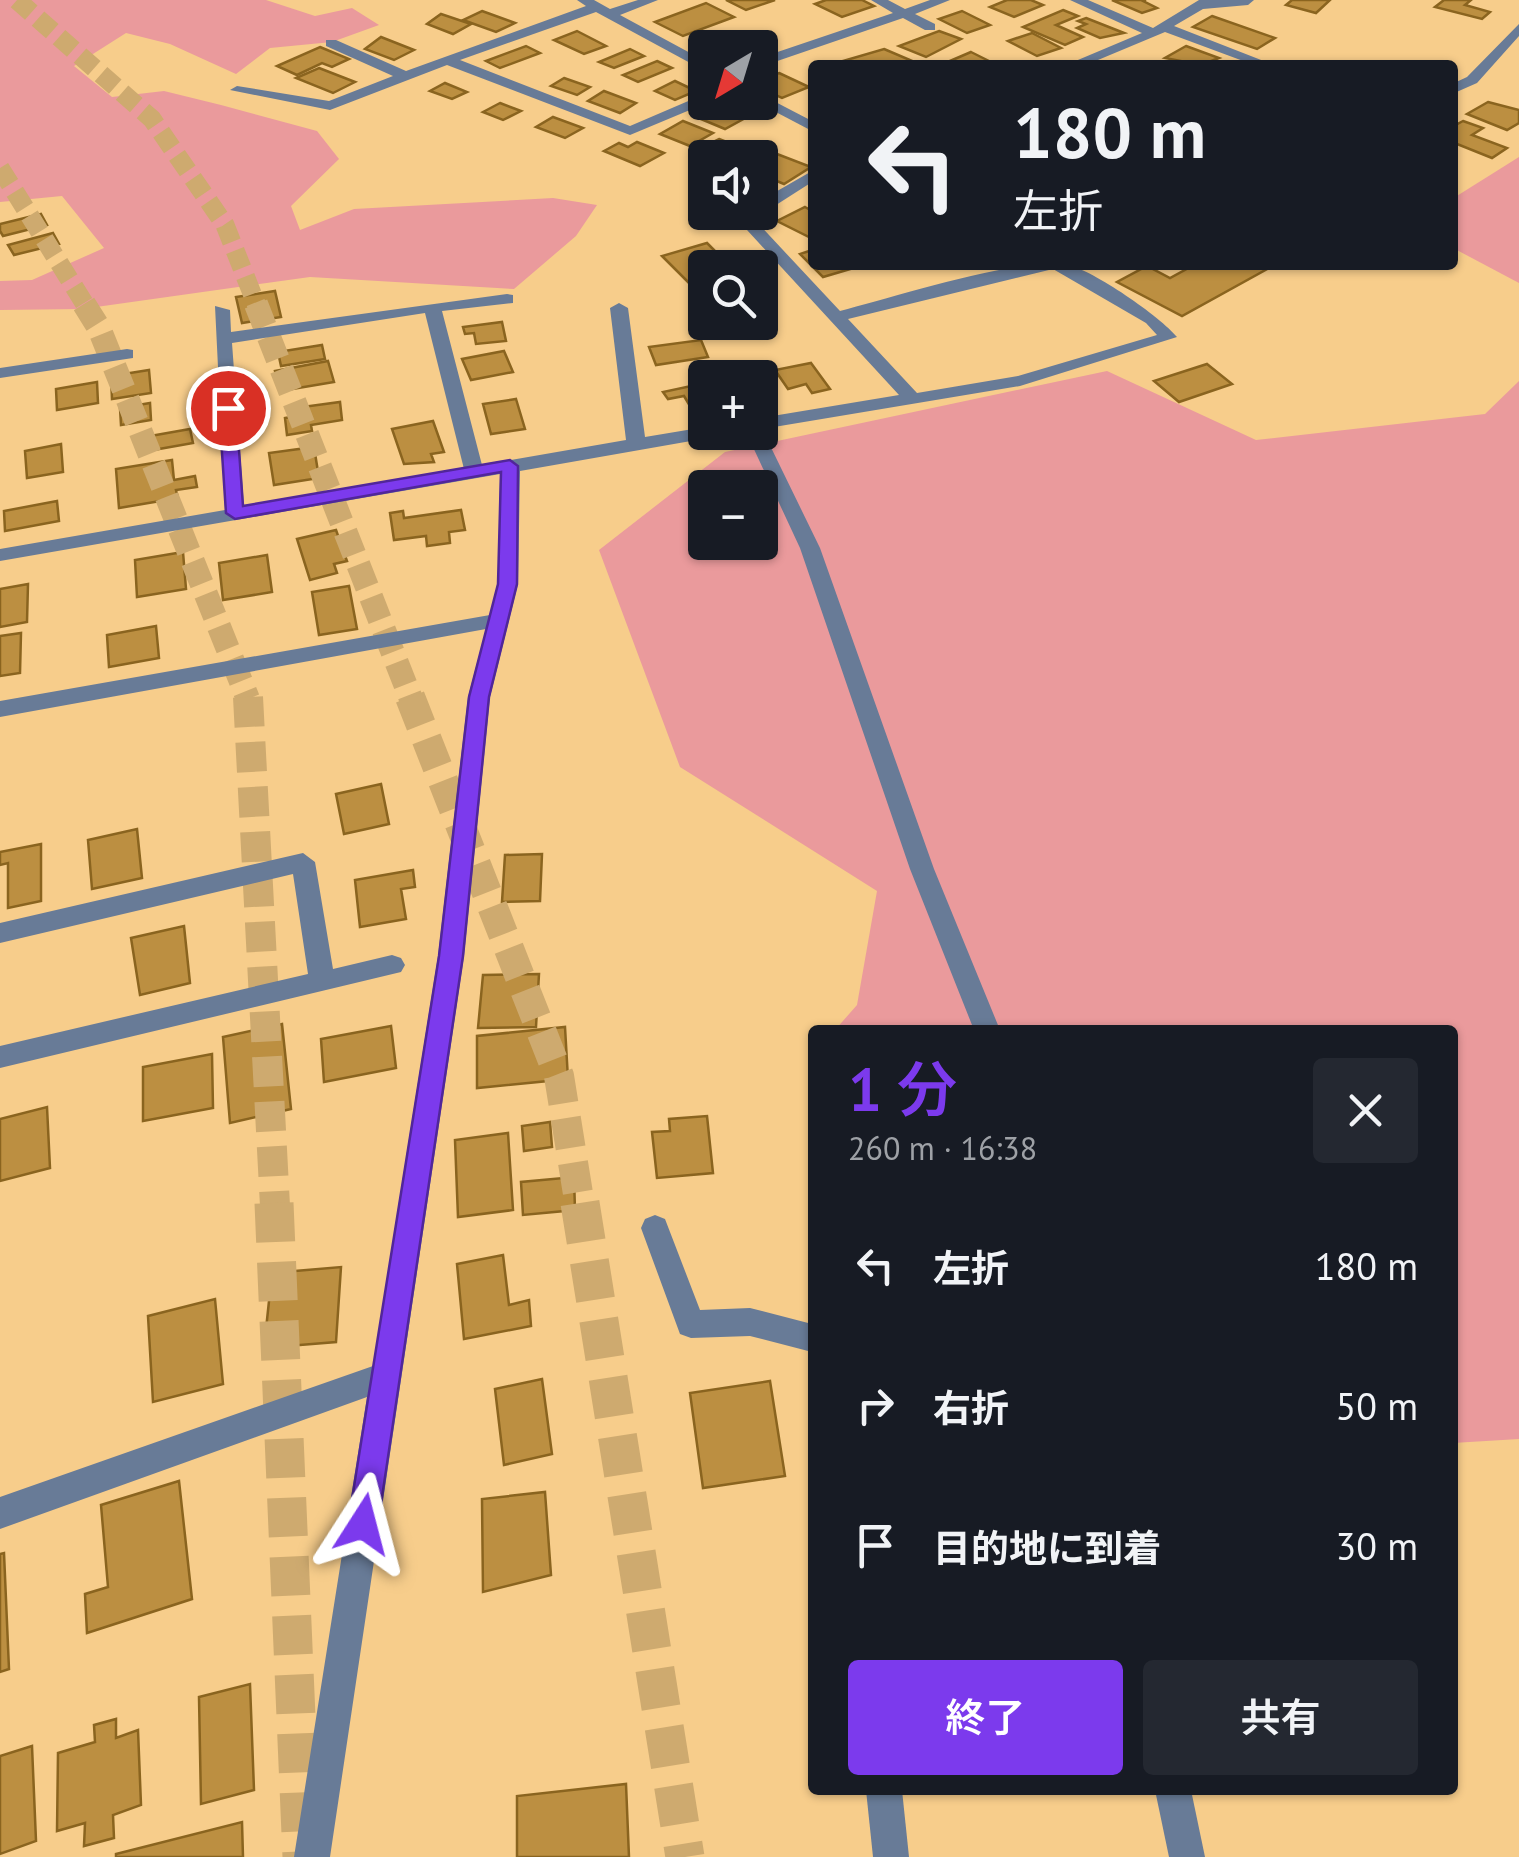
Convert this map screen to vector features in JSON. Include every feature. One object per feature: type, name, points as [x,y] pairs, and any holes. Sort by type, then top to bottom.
[{"type":"street","points":[[237,90],[330,106],[596,7],[651,0]]},
{"type":"street","points":[[878,0],[930,27]]},
{"type":"street","points":[[778,57],[942,0]]},
{"type":"street","points":[[1077,0],[1251,60]]},
{"type":"street","points":[[1086,60],[1160,31],[1204,2],[1248,1]]},
{"type":"street","points":[[596,7],[688,58]]},
{"type":"street","points":[[1458,87],[1472,80],[1519,28]]},
{"type":"street","points":[[331,43],[405,76]]},
{"type":"street","points":[[447,60],[630,131],[688,106]]},
{"type":"street","points":[[778,108],[808,125]]},
{"type":"street","points":[[778,197],[808,178]]},
{"type":"street","points":[[755,230],[912,397]]},
{"type":"street","points":[[836,317],[1029,270]]},
{"type":"street","points":[[778,421],[1020,381],[1168,337],[1152,320],[1067,270]]},
{"type":"street","points":[[223,339],[507,299]]},
{"type":"street","points":[[432,308],[474,472]]},
{"type":"street","points":[[619,308],[636,444]]},
{"type":"street","points":[[221,310],[235,513]]},
{"type":"street","points":[[0,373],[127,354]]},
{"type":"street","points":[[0,555],[688,435]]},
{"type":"street","points":[[764,450],[810,548],[922,870],[985,1025]]},
{"type":"street","points":[[312,1857],[451,956],[479,697],[508,584],[510,466]]},
{"type":"street","points":[[0,710],[499,620]]},
{"type":"street","points":[[0,933],[303,862],[322,982]]},
{"type":"street","points":[[0,1057],[392,965]]},
{"type":"street","points":[[655,1228],[691,1324],[750,1322],[808,1337]]},
{"type":"street","points":[[0,1513],[386,1376]]},
{"type":"street","points":[[885,1795],[892,1857]]},
{"type":"street","points":[[1174,1795],[1186,1857]]},
{"type":"shaded area","points":[[0,0],[266,0],[315,16],[352,8],[379,25],[332,42],[270,48],[236,74],[170,44],[126,33],[74,66],[112,97],[164,91],[317,131],[339,159],[291,206],[300,230],[354,209],[553,198],[597,205],[576,236],[514,289],[310,277],[82,309],[0,310],[0,281],[32,280],[104,248],[62,196],[0,202]]},
{"type":"shaded area","points":[[1519,157],[1519,283],[1458,251],[1458,195]]},
{"type":"shaded area","points":[[1107,371],[1256,440],[1485,414],[1519,381],[1519,1439],[1458,1443],[1458,1025],[839,1025],[857,1005],[877,891],[680,767],[599,550],[688,481],[688,560],[778,560],[778,470],[702,470],[725,452],[778,450],[778,441]]},
{"type":"building","points":[[726,0],[775,0],[746,10]]},
{"type":"building","points":[[826,0],[862,0],[874,6],[842,17],[815,4]]},
{"type":"building","points":[[1007,0],[1031,0],[1043,5],[1014,17],[990,7]]},
{"type":"building","points":[[1112,0],[1146,0],[1143,1],[1157,8],[1142,13]]},
{"type":"building","points":[[1292,0],[1330,0],[1316,13],[1286,5]]},
{"type":"building","points":[[1444,0],[1471,0],[1465,5],[1490,12],[1482,19],[1435,7]]},
{"type":"building","points":[[706,3],[734,17],[699,30],[688,30],[683,36],[655,22]]},
{"type":"building","points":[[1063,10],[1078,16],[1056,25],[1083,37],[1065,45],[1023,27]]},
{"type":"building","points":[[482,11],[515,23],[496,32],[463,20]]},
{"type":"building","points":[[962,11],[990,25],[967,33],[939,19]]},
{"type":"building","points":[[441,14],[471,24],[453,34],[427,24]]},
{"type":"building","points":[[1212,16],[1275,38],[1257,49],[1193,27]]},
{"type":"building","points":[[1086,18],[1124,33],[1100,38],[1077,28],[1086,24],[1078,21]]},
{"type":"building","points":[[577,31],[606,46],[584,54],[554,40]]},
{"type":"building","points":[[939,31],[961,39],[926,57],[899,46]]},
{"type":"building","points":[[1032,33],[1061,48],[1037,56],[1008,41]]},
{"type":"building","points":[[381,37],[414,50],[394,60],[365,49]]},
{"type":"building","points":[[526,46],[540,53],[500,68],[486,61]]},
{"type":"building","points":[[1186,46],[1219,58],[1175,60],[1165,58]]},
{"type":"building","points":[[320,47],[349,59],[332,67],[322,63],[297,75],[277,66]]},
{"type":"building","points":[[630,49],[644,56],[614,68],[599,62]]},
{"type":"building","points":[[884,49],[910,60],[846,60]]},
{"type":"building","points":[[971,52],[987,60],[952,60]]},
{"type":"building","points":[[657,61],[672,68],[638,82],[623,75]]},
{"type":"building","points":[[319,68],[355,82],[333,93],[296,78]]},
{"type":"building","points":[[778,73],[808,87],[808,87],[778,96]]},
{"type":"building","points":[[564,78],[590,87],[577,95],[551,86]]},
{"type":"building","points":[[675,81],[688,87],[688,94],[675,100],[655,91]]},
{"type":"building","points":[[445,83],[467,92],[452,99],[430,91]]},
{"type":"building","points":[[604,91],[636,103],[620,113],[588,101]]},
{"type":"building","points":[[1488,102],[1519,110],[1519,123],[1507,130],[1467,114]]},
{"type":"building","points":[[500,103],[521,111],[503,120],[483,112]]},
{"type":"building","points":[[553,117],[583,128],[565,138],[536,127]]},
{"type":"building","points":[[703,120],[742,120],[725,129]]},
{"type":"building","points":[[683,121],[713,133],[701,140],[688,140],[688,145],[660,134]]},
{"type":"building","points":[[1463,121],[1483,128],[1472,135],[1507,148],[1492,158],[1458,144],[1458,124]]},
{"type":"building","points":[[637,142],[664,153],[640,166],[604,151],[619,143],[628,147]]},
{"type":"building","points":[[778,154],[808,166],[784,184],[778,182]]},
{"type":"building","points":[[805,207],[808,236],[778,222],[778,220]]},
{"type":"building","points":[[41,214],[47,225],[3,236],[0,231],[0,224]]},
{"type":"building","points":[[53,233],[59,244],[14,255],[8,245]]},
{"type":"building","points":[[707,243],[714,250],[688,250],[688,282],[662,256]]},
{"type":"building","points":[[816,270],[847,270],[823,277]]},
{"type":"building","points":[[1140,270],[1155,270],[1170,278],[1185,270],[1265,270],[1182,316],[1117,282]]},
{"type":"building","points":[[275,291],[281,317],[242,323],[236,297]]},
{"type":"building","points":[[502,322],[506,341],[476,344],[474,333],[465,334],[463,327]]},
{"type":"building","points":[[701,340],[708,357],[656,365],[649,347]]},
{"type":"building","points":[[322,345],[325,359],[281,366],[278,352]]},
{"type":"building","points":[[504,351],[513,372],[471,380],[462,359]]},
{"type":"building","points":[[328,361],[334,382],[280,391],[275,371]]},
{"type":"building","points":[[811,363],[830,389],[812,393],[806,384],[788,389],[778,369]]},
{"type":"building","points":[[1207,364],[1232,384],[1179,402],[1154,381]]},
{"type":"building","points":[[149,370],[151,393],[112,399],[111,376]]},
{"type":"building","points":[[97,382],[98,403],[57,410],[56,389]]},
{"type":"building","points":[[688,387],[688,403],[684,396],[668,399],[663,392]]},
{"type":"building","points":[[516,399],[525,429],[491,434],[483,404]]},
{"type":"building","points":[[340,402],[342,420],[311,425],[312,431],[287,435],[285,418],[296,416],[295,408]]},
{"type":"building","points":[[150,403],[151,420],[121,425],[120,408]]},
{"type":"building","points":[[433,421],[444,452],[431,454],[434,462],[404,464],[392,429]]},
{"type":"building","points":[[190,429],[193,443],[142,452],[139,438]]},
{"type":"building","points":[[61,444],[63,472],[27,478],[25,451]]},
{"type":"building","points":[[314,447],[319,478],[274,485],[269,453]]},
{"type":"building","points":[[172,460],[174,480],[195,476],[197,487],[176,490],[178,498],[119,508],[116,469]]},
{"type":"building","points":[[57,501],[59,521],[5,531],[4,511]]},
{"type":"building","points":[[461,510],[465,530],[449,532],[450,543],[427,546],[426,536],[394,540],[390,513],[403,511],[404,518]]},
{"type":"building","points":[[336,530],[347,561],[334,564],[337,573],[310,580],[297,539]]},
{"type":"building","points":[[183,552],[186,589],[137,597],[135,560]]},
{"type":"building","points":[[267,555],[272,592],[223,600],[219,563]]},
{"type":"building","points":[[28,584],[27,622],[0,627],[0,589]]},
{"type":"building","points":[[349,586],[357,629],[319,635],[312,592]]},
{"type":"building","points":[[156,626],[159,658],[109,667],[107,635]]},
{"type":"building","points":[[21,633],[20,673],[0,676],[0,636]]},
{"type":"building","points":[[381,784],[389,824],[344,834],[336,794]]},
{"type":"building","points":[[137,829],[142,878],[92,889],[88,840]]},
{"type":"building","points":[[41,844],[41,901],[8,908],[8,863],[0,865],[0,852]]},
{"type":"building","points":[[542,854],[540,901],[502,902],[505,855]]},
{"type":"building","points":[[413,870],[415,887],[401,889],[406,919],[360,927],[355,880]]},
{"type":"building","points":[[184,926],[190,983],[140,995],[131,938]]},
{"type":"building","points":[[539,974],[536,1027],[478,1028],[483,975]]},
{"type":"building","points":[[282,1024],[291,1109],[230,1123],[223,1037]]},
{"type":"building","points":[[391,1026],[396,1068],[324,1082],[321,1039]]},
{"type":"building","points":[[565,1027],[568,1079],[477,1088],[477,1036]]},
{"type":"building","points":[[212,1054],[213,1108],[143,1121],[143,1067]]},
{"type":"building","points":[[47,1107],[50,1168],[0,1181],[0,1119]]},
{"type":"building","points":[[707,1116],[713,1173],[657,1178],[652,1132],[670,1131],[669,1119]]},
{"type":"building","points":[[550,1122],[552,1147],[524,1151],[522,1126]]},
{"type":"building","points":[[508,1133],[513,1210],[458,1217],[455,1140]]},
{"type":"building","points":[[574,1177],[575,1210],[523,1215],[521,1182]]},
{"type":"building","points":[[503,1255],[509,1305],[529,1300],[531,1326],[464,1339],[457,1264]]},
{"type":"building","points":[[341,1267],[336,1342],[264,1348],[272,1273]]},
{"type":"building","points":[[215,1299],[223,1384],[153,1402],[148,1316]]},
{"type":"building","points":[[542,1379],[552,1454],[504,1465],[495,1389]]},
{"type":"building","points":[[770,1381],[785,1476],[703,1488],[690,1393]]},
{"type":"building","points":[[179,1481],[192,1599],[87,1633],[85,1594],[108,1587],[101,1505]]},
{"type":"building","points":[[545,1492],[551,1575],[483,1592],[482,1499]]},
{"type":"building","points":[[4,1553],[9,1669],[0,1672],[0,1554]]},
{"type":"building","points":[[250,1684],[254,1790],[201,1804],[199,1697]]},
{"type":"building","points":[[116,1719],[116,1738],[138,1730],[141,1805],[113,1815],[114,1838],[84,1846],[85,1823],[57,1831],[58,1753],[95,1742],[94,1725]]},
{"type":"building","points":[[32,1746],[36,1841],[0,1854],[0,1756]]},
{"type":"building","points":[[626,1784],[629,1857],[517,1857],[517,1796]]},
{"type":"building","points":[[242,1822],[243,1857],[116,1857],[116,1854]]},
{"type":"tunnel","points":[[17,0],[152,119],[225,225],[257,306]]},
{"type":"tunnel","points":[[0,168],[86,306]]},
{"type":"tunnel","points":[[84,304],[99,328],[248,699]]},
{"type":"tunnel","points":[[256,304],[411,699]]},
{"type":"tunnel","points":[[248,697],[275,1206]]},
{"type":"tunnel","points":[[410,697],[559,1076],[580,1206]]},
{"type":"tunnel","points":[[274,1203],[302,1857]]},
{"type":"tunnel","points":[[580,1203],[685,1857]]},
{"type":"route","points":[[228,408],[235,513],[510,466],[508,584],[479,697],[451,956],[363,1524]]}]
